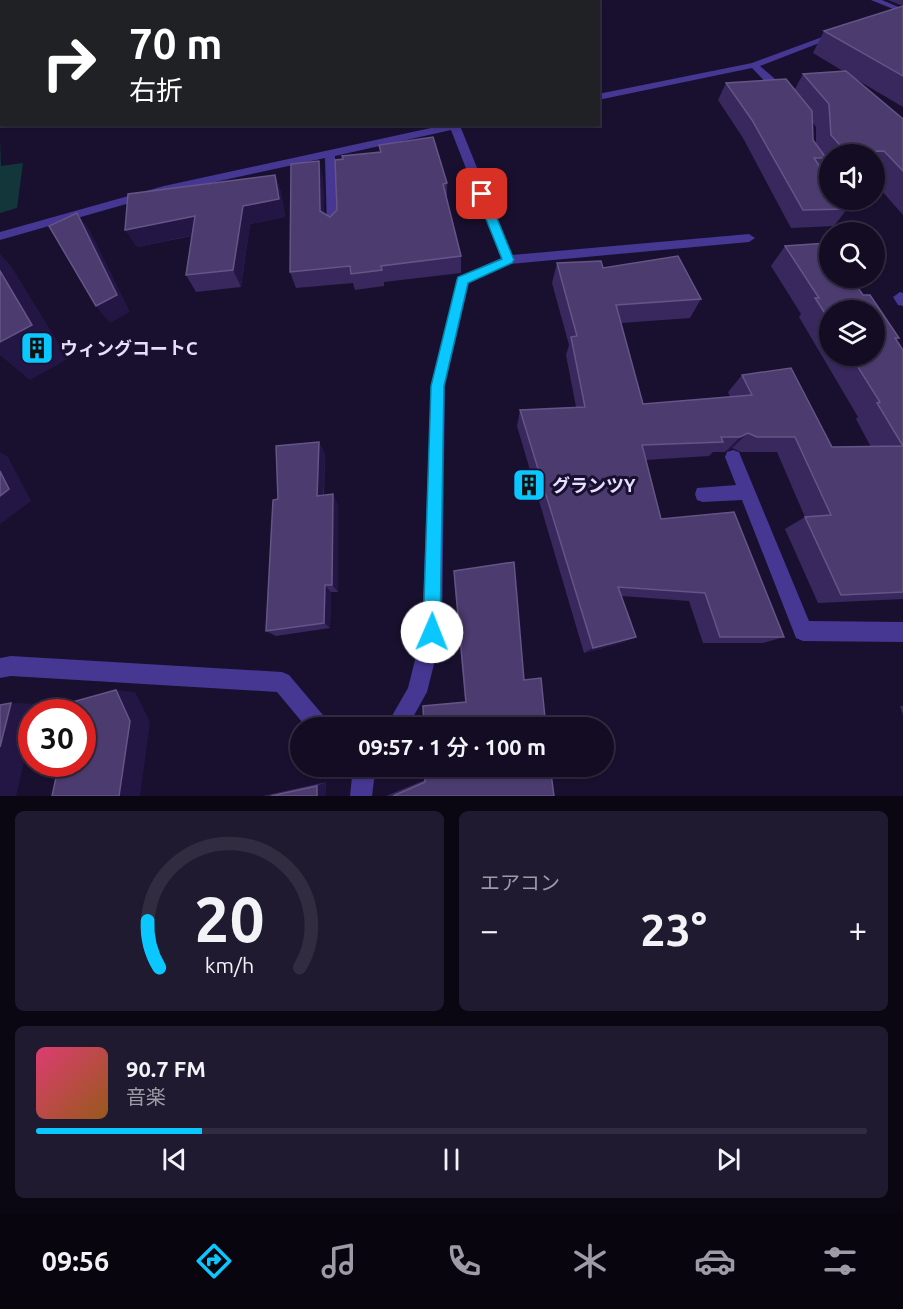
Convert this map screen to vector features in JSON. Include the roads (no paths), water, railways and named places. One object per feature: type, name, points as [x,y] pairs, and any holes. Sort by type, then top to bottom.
[{"type":"street","points":[[875,0],[902,14]]},
{"type":"street","points":[[600,97],[754,65],[849,30]]},
{"type":"street","points":[[754,65],[771,80],[790,104]]},
{"type":"street","points":[[0,236],[165,190],[454,126]]},
{"type":"street","points":[[458,126],[508,260]]},
{"type":"street","points":[[330,154],[333,228]]},
{"type":"street","points":[[402,717],[417,693],[432,632],[438,386],[463,280],[508,260],[749,238]]},
{"type":"street","points":[[733,457],[803,631],[903,632]]},
{"type":"street","points":[[703,495],[747,492]]},
{"type":"street","points":[[0,668],[11,666],[282,682],[312,717]]},
{"type":"place","name":"ウィングコートC","points":[[37,348]]},
{"type":"place","name":"グランツY","points":[[529,485]]}]
